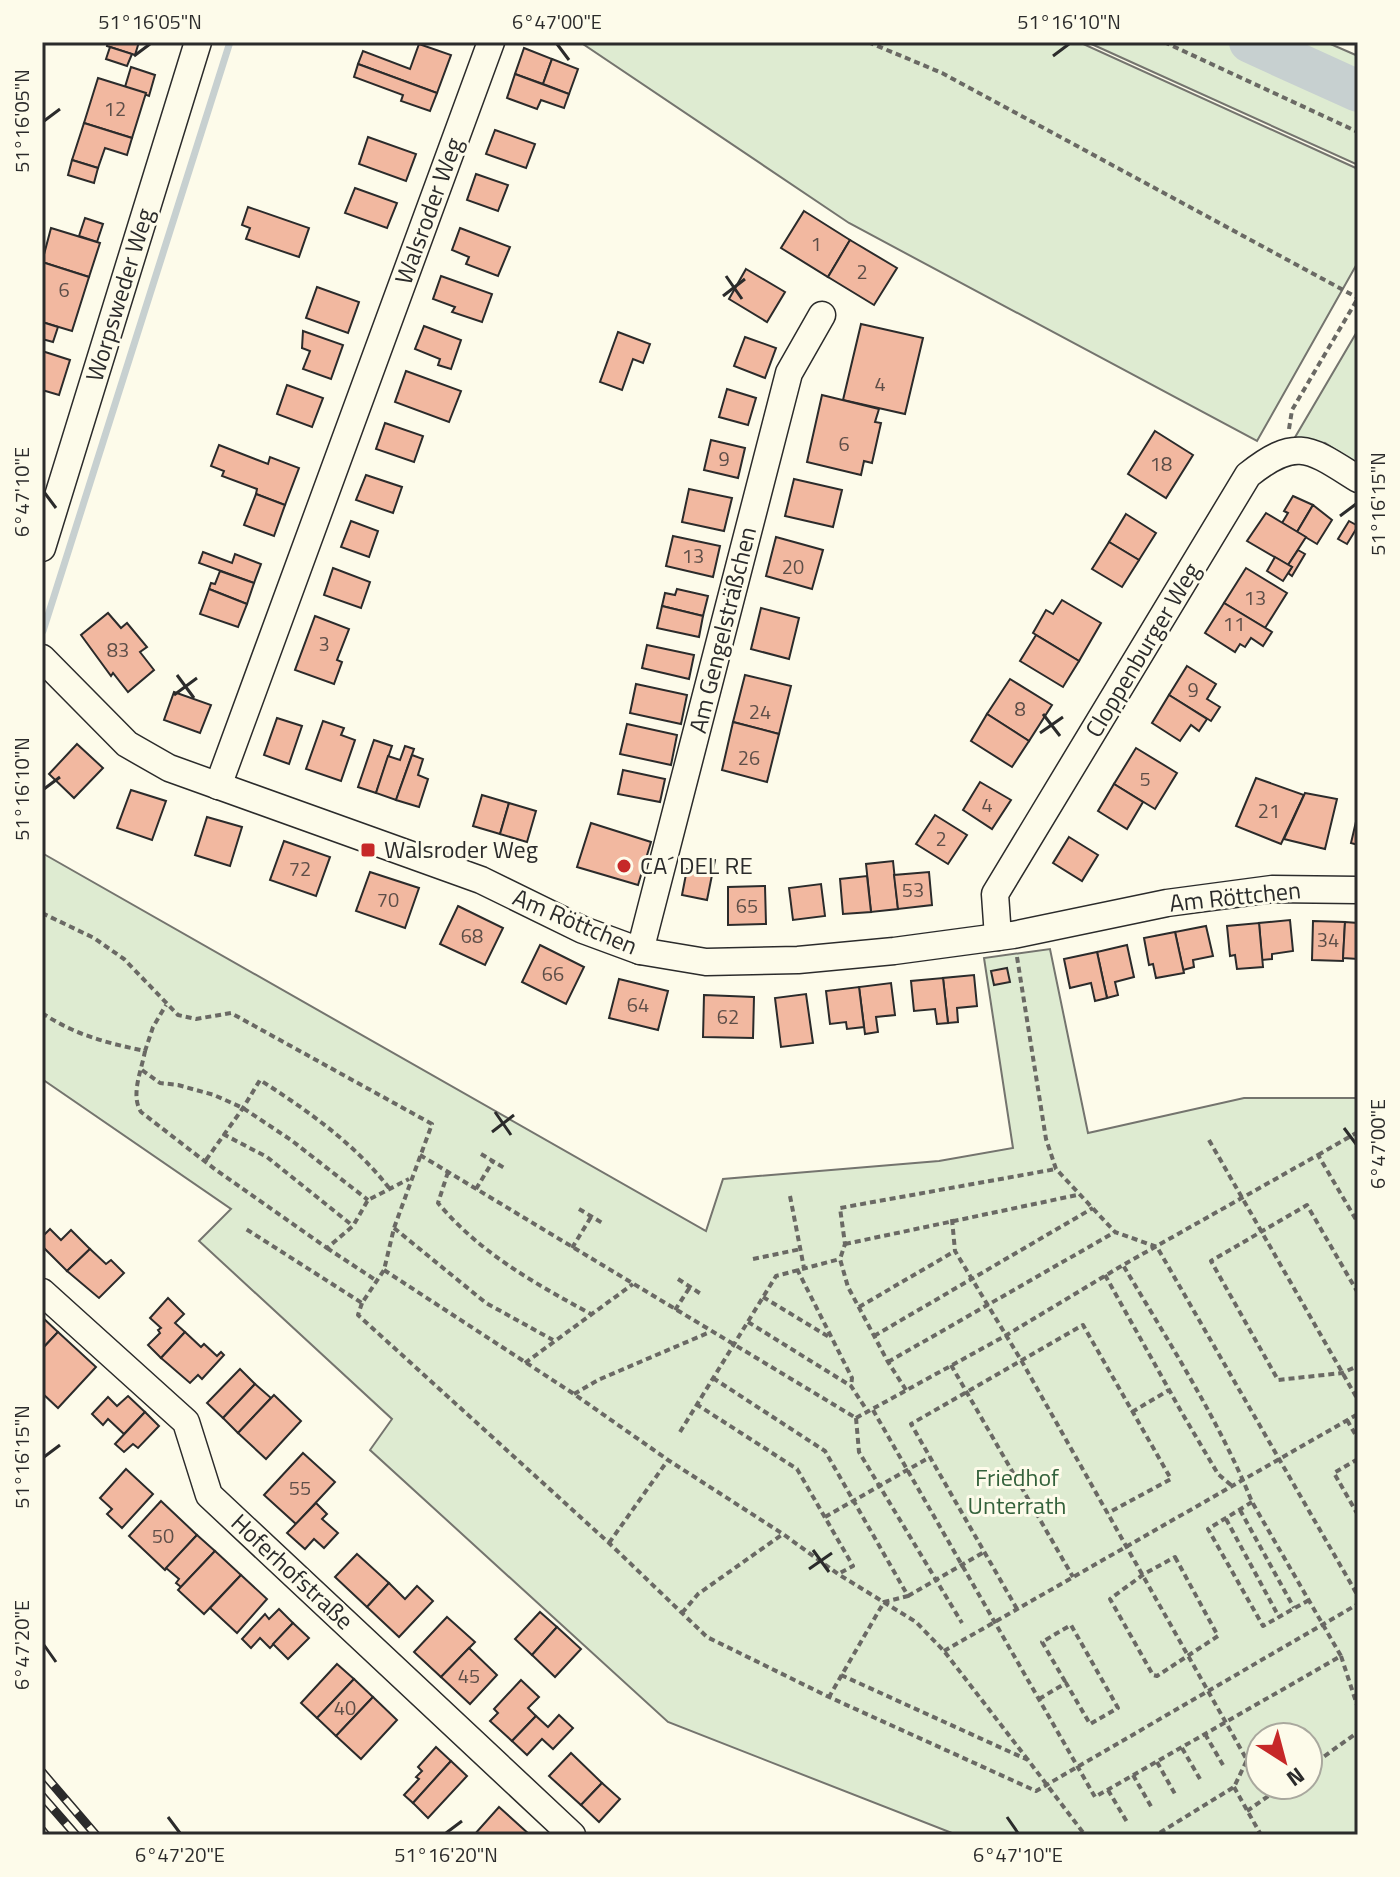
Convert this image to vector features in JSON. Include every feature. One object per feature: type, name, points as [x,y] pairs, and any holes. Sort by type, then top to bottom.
[{"type":"street","name":"Worpsweder Weg","points":[[42,548],[198,42]]},
{"type":"street","name":"Walsroder Weg","points":[[218,786],[491,42]]},
{"type":"street","name":"Am Gengelsträßchen","points":[[640,951],[789,373],[822,315]]},
{"type":"street","points":[[1286,451],[1303,450],[1321,456],[1358,479]]},
{"type":"street","name":"Cloppenburger Weg","points":[[998,937],[995,894],[1248,475],[1270,458],[1286,451]]},
{"type":"street","name":"Am Röttchen","points":[[42,658],[127,744],[169,768],[481,880],[576,927],[640,951],[706,962],[772,962],[894,951],[998,937],[1167,903],[1272,889],[1358,890]]},
{"type":"street","name":"Hoferhofstraße","points":[[42,1292],[186,1422],[209,1495],[572,1835]]},
{"type":"path","points":[[868,42],[942,73],[1358,298],[1292,410],[1286,451]]},
{"type":"path","points":[[1164,42],[1358,132]]},
{"type":"path","points":[[42,913],[94,938],[124,959],[178,1015],[196,1019],[231,1013],[432,1124],[394,1228],[384,1270],[362,1303],[358,1315],[609,1543],[707,1637],[829,1697],[1036,1791],[1358,1604]]},
{"type":"path","points":[[1021,980],[1046,1139],[1056,1169],[1115,1232],[1157,1247],[1358,1596]]},
{"type":"path","points":[[166,1005],[153,1027],[145,1051],[137,1094],[137,1106],[141,1112],[216,1170],[377,1281]]},
{"type":"path","points":[[42,1013],[76,1033],[99,1042],[145,1051]]},
{"type":"path","points":[[142,1070],[160,1083],[214,1095],[243,1108],[291,1140],[368,1200]]},
{"type":"path","points":[[206,1160],[260,1080],[357,1152],[389,1189]]},
{"type":"path","points":[[856,1418],[1005,1336],[1105,1275],[1358,1132]]},
{"type":"path","points":[[223,1134],[267,1157],[353,1226]]},
{"type":"path","points":[[1209,1140],[1358,1400]]},
{"type":"path","points":[[481,1154],[506,1169]]},
{"type":"path","points":[[420,1155],[856,1418]]},
{"type":"path","points":[[1318,1155],[1358,1223]]},
{"type":"path","points":[[476,1189],[493,1161]]},
{"type":"path","points":[[906,1390],[848,1287],[840,1259],[845,1244],[840,1208],[1056,1169]]},
{"type":"path","points":[[448,1172],[438,1203],[451,1219],[505,1264],[591,1314]]},
{"type":"path","points":[[327,1248],[353,1226],[368,1200],[411,1178]]},
{"type":"path","points":[[845,1244],[952,1219],[1078,1195]]},
{"type":"path","points":[[790,1196],[804,1268]]},
{"type":"path","points":[[1358,1293],[1307,1205],[1211,1261],[1278,1380],[1342,1373],[1358,1366]]},
{"type":"path","points":[[874,1336],[1094,1208]]},
{"type":"path","points":[[579,1209],[604,1224]]},
{"type":"path","points":[[572,1248],[591,1217]]},
{"type":"path","points":[[952,1219],[955,1251],[1144,1574],[1187,1657],[1247,1760],[1234,1787],[1156,1835]]},
{"type":"path","points":[[394,1228],[486,1303],[553,1340]]},
{"type":"path","points":[[246,1229],[362,1303]]},
{"type":"path","points":[[888,1362],[1115,1232]]},
{"type":"path","points":[[753,1259],[801,1249]]},
{"type":"path","points":[[859,1307],[955,1251]]},
{"type":"path","points":[[680,1432],[776,1276],[840,1259]]},
{"type":"path","points":[[1123,1265],[1243,1478],[1252,1502],[1341,1656],[1358,1708]]},
{"type":"path","points":[[797,1269],[852,1378],[851,1386]]},
{"type":"path","points":[[384,1270],[574,1394],[838,1574],[916,1622],[944,1651],[1085,1835]]},
{"type":"path","points":[[1105,1275],[1218,1474],[1231,1485]]},
{"type":"path","points":[[678,1279],[701,1294]]},
{"type":"path","points":[[525,1363],[633,1284]]},
{"type":"path","points":[[675,1310],[690,1287]]},
{"type":"path","points":[[763,1297],[832,1339]]},
{"type":"path","points":[[748,1322],[851,1386],[870,1411],[1095,1797],[1341,1656]]},
{"type":"path","points":[[1017,1609],[911,1424],[1083,1325],[1171,1479],[1108,1513]]},
{"type":"path","points":[[574,1394],[598,1380],[711,1332]]},
{"type":"path","points":[[951,1365],[1073,1577]]},
{"type":"path","points":[[713,1378],[825,1451],[908,1596]]},
{"type":"path","points":[[1132,1412],[1169,1390]]},
{"type":"path","points":[[696,1404],[797,1469],[853,1566],[838,1574]]},
{"type":"path","points":[[944,1651],[1358,1414]]},
{"type":"path","points":[[856,1418],[859,1452],[962,1623]]},
{"type":"path","points":[[1347,1420],[1358,1439]]},
{"type":"path","points":[[825,1517],[930,1457]]},
{"type":"path","points":[[1358,1459],[1334,1473],[1358,1515]]},
{"type":"path","points":[[609,1543],[668,1460]]},
{"type":"path","points":[[1252,1502],[1208,1529],[1263,1626],[1309,1600]]},
{"type":"path","points":[[1240,1510],[1294,1608]]},
{"type":"path","points":[[1226,1519],[1279,1617]]},
{"type":"path","points":[[682,1613],[705,1588],[783,1534]]},
{"type":"path","points":[[829,1697],[884,1602],[908,1596],[984,1552]]},
{"type":"path","points":[[1175,1557],[1218,1636],[1157,1676],[1153,1675],[1110,1599],[1144,1574],[1175,1557]]},
{"type":"path","points":[[1071,1625],[1118,1708],[1090,1724],[1066,1683],[1042,1642],[1071,1625]]},
{"type":"path","points":[[841,1675],[1028,1760]]},
{"type":"path","points":[[1039,1699],[1066,1683]]},
{"type":"path","points":[[1324,1756],[1358,1732]]},
{"type":"path","points":[[1205,1734],[1223,1765]]},
{"type":"path","points":[[1182,1748],[1200,1779]]},
{"type":"path","points":[[1157,1762],[1175,1794]]},
{"type":"path","points":[[1133,1775],[1152,1808]]},
{"type":"path","points":[[1234,1787],[1261,1835]]},
{"type":"path","points":[[1108,1790],[1127,1822]]},
{"type":"path","points":[[1247,1811],[1261,1801]]},
{"type":"green space","points":[[580,42],[1079,42],[1358,169],[1358,262],[1257,441],[849,223]]},
{"type":"green space","points":[[1087,42],[1326,42],[1358,56],[1358,165]]},
{"type":"green space","points":[[1358,330],[1358,464],[1325,443],[1294,439]]},
{"type":"green space","name":"Friedhof Unterrath","points":[[42,853],[706,1231],[723,1179],[939,1161],[1013,1148],[984,958],[1050,949],[1088,1133],[1244,1098],[1358,1098],[1358,1835],[957,1835],[668,1722],[370,1450],[392,1419],[199,1241],[231,1209],[42,1079]]},
{"type":"building","points":[[108,42],[139,42],[135,55],[107,46]]},
{"type":"building","points":[[419,44],[451,55],[437,93],[358,64],[363,51],[410,69]]},
{"type":"building","points":[[110,47],[132,54],[127,66],[106,59]]},
{"type":"building","points":[[524,48],[552,59],[543,84],[515,74]]},
{"type":"building","points":[[552,59],[578,69],[569,94],[543,84]]},
{"type":"building","points":[[358,64],[437,93],[430,111],[401,101],[403,95],[354,77]]},
{"type":"building","points":[[131,67],[155,75],[149,96],[125,87]]},
{"type":"building","points":[[515,74],[569,94],[564,108],[541,100],[537,109],[507,98]]},
{"type":"building","points":[[98,78],[146,93],[132,138],[84,123]]},
{"type":"building","points":[[84,123],[132,138],[127,155],[105,148],[98,168],[72,160]]},
{"type":"building","points":[[495,130],[535,144],[526,168],[486,154]]},
{"type":"building","points":[[368,137],[416,154],[406,181],[359,164]]},
{"type":"building","points":[[72,160],[98,168],[94,183],[68,175]]},
{"type":"building","points":[[476,174],[508,185],[498,211],[467,200]]},
{"type":"building","points":[[355,188],[397,203],[387,228],[345,213]]},
{"type":"building","points":[[248,207],[309,228],[299,257],[246,239],[250,228],[242,225]]},
{"type":"building","points":[[804,211],[850,240],[828,277],[781,248]]},
{"type":"building","points":[[85,218],[103,224],[97,242],[79,236]]},
{"type":"building","points":[[51,228],[100,243],[89,277],[42,262]]},
{"type":"building","points":[[460,228],[510,247],[498,276],[466,264],[469,257],[452,250]]},
{"type":"building","points":[[850,240],[897,268],[874,305],[828,277]]},
{"type":"building","points":[[42,262],[89,277],[72,331],[42,322]]},
{"type":"building","points":[[746,269],[785,292],[767,322],[729,299]]},
{"type":"building","points":[[441,276],[492,294],[482,322],[452,312],[455,307],[433,299]]},
{"type":"building","points":[[317,287],[359,302],[348,333],[306,318]]},
{"type":"building","points":[[42,322],[58,327],[53,342],[42,339]]},
{"type":"building","points":[[861,324],[923,338],[905,414],[843,400]]},
{"type":"building","points":[[424,326],[461,340],[451,369],[438,365],[440,359],[415,349]]},
{"type":"building","points":[[303,331],[343,345],[331,379],[303,369],[310,351],[302,348]]},
{"type":"building","points":[[618,332],[650,344],[643,363],[633,359],[622,390],[600,382]]},
{"type":"building","points":[[745,337],[776,348],[765,378],[734,366]]},
{"type":"building","points":[[42,351],[70,360],[59,395],[42,390]]},
{"type":"building","points":[[406,371],[461,391],[449,422],[395,402]]},
{"type":"building","points":[[287,385],[323,398],[312,427],[277,414]]},
{"type":"building","points":[[727,389],[756,398],[748,425],[719,417]]},
{"type":"building","points":[[822,395],[879,409],[875,422],[881,423],[872,463],[864,461],[861,475],[807,462]]},
{"type":"building","points":[[385,423],[423,436],[414,462],[376,449]]},
{"type":"building","points":[[1155,431],[1193,455],[1166,498],[1128,474]]},
{"type":"building","points":[[711,440],[745,448],[738,478],[704,470]]},
{"type":"building","points":[[219,445],[268,464],[270,457],[299,468],[285,505],[256,494],[257,489],[222,476],[224,471],[211,466]]},
{"type":"building","points":[[366,475],[402,487],[393,513],[356,500]]},
{"type":"building","points":[[794,479],[842,490],[833,527],[785,516]]},
{"type":"building","points":[[689,489],[732,498],[724,531],[682,522]]},
{"type":"building","points":[[256,494],[285,505],[274,536],[244,525]]},
{"type":"building","points":[[1293,496],[1313,505],[1297,532],[1282,523],[1288,513],[1284,511]]},
{"type":"building","points":[[1313,505],[1332,520],[1317,544],[1297,532]]},
{"type":"building","points":[[1266,513],[1306,537],[1288,565],[1247,541]]},
{"type":"building","points":[[1126,514],[1156,533],[1139,560],[1109,542]]},
{"type":"building","points":[[351,521],[378,531],[369,557],[341,547]]},
{"type":"building","points":[[1349,521],[1358,526],[1347,544],[1338,539]]},
{"type":"building","points":[[673,536],[720,546],[713,577],[666,566]]},
{"type":"building","points":[[776,537],[823,550],[812,589],[766,576]]},
{"type":"building","points":[[1109,542],[1139,560],[1122,587],[1092,569]]},
{"type":"building","points":[[1298,550],[1305,554],[1292,576],[1288,573],[1292,567],[1288,565]]},
{"type":"building","points":[[203,552],[232,563],[235,554],[261,564],[254,583],[199,563]]},
{"type":"building","points":[[1275,557],[1292,567],[1283,581],[1267,571]]},
{"type":"building","points":[[333,568],[370,582],[361,608],[324,595]]},
{"type":"building","points":[[1246,568],[1287,593],[1265,628],[1224,603]]},
{"type":"building","points":[[220,571],[254,583],[247,604],[209,589],[211,583],[215,584]]},
{"type":"building","points":[[209,589],[247,604],[238,627],[200,614]]},
{"type":"building","points":[[677,589],[708,596],[703,616],[662,606],[665,593],[675,595]]},
{"type":"building","points":[[1062,600],[1101,623],[1079,661],[1033,633],[1046,610],[1053,614]]},
{"type":"building","points":[[1224,603],[1272,632],[1263,646],[1251,638],[1245,647],[1240,644],[1235,652],[1205,633]]},
{"type":"building","points":[[662,606],[703,616],[699,637],[657,628]]},
{"type":"building","points":[[761,608],[799,618],[789,659],[751,649]]},
{"type":"building","points":[[108,613],[121,628],[127,623],[147,647],[140,652],[154,670],[128,692],[113,673],[111,676],[81,635]]},
{"type":"building","points":[[315,616],[349,629],[337,660],[342,662],[334,684],[295,670]]},
{"type":"building","points":[[1036,635],[1079,661],[1063,687],[1020,661]]},
{"type":"building","points":[[647,645],[694,655],[689,679],[642,668]]},
{"type":"building","points":[[1187,666],[1216,684],[1207,699],[1220,707],[1211,721],[1169,695]]},
{"type":"building","points":[[745,675],[791,686],[779,734],[733,722]]},
{"type":"building","points":[[1010,679],[1052,705],[1029,741],[987,714]]},
{"type":"building","points":[[636,684],[687,695],[681,724],[630,713]]},
{"type":"building","points":[[174,692],[211,705],[200,733],[164,720]]},
{"type":"building","points":[[1169,695],[1207,719],[1199,731],[1191,725],[1180,741],[1152,723]]},
{"type":"building","points":[[987,714],[1029,741],[1012,767],[971,741]]},
{"type":"building","points":[[277,718],[302,726],[289,764],[264,755]]},
{"type":"building","points":[[323,721],[344,728],[341,735],[355,740],[341,781],[306,769]]},
{"type":"building","points":[[733,722],[779,734],[767,782],[722,770]]},
{"type":"building","points":[[627,724],[677,735],[671,765],[620,754]]},
{"type":"building","points":[[374,740],[392,746],[376,793],[358,787]]},
{"type":"building","points":[[77,744],[103,768],[74,798],[49,774]]},
{"type":"building","points":[[405,746],[414,749],[396,800],[376,793],[388,756],[400,760]]},
{"type":"building","points":[[1136,748],[1177,773],[1155,809],[1114,784]]},
{"type":"building","points":[[412,755],[423,759],[418,775],[428,779],[419,807],[396,800]]},
{"type":"building","points":[[623,770],[665,779],[660,802],[618,794]]},
{"type":"building","points":[[1256,778],[1304,795],[1281,844],[1236,826]]},
{"type":"building","points":[[980,782],[1011,800],[992,829],[963,810]]},
{"type":"building","points":[[1114,784],[1143,802],[1127,829],[1098,811]]},
{"type":"building","points":[[131,790],[166,801],[152,840],[117,828]]},
{"type":"building","points":[[1305,793],[1337,799],[1325,849],[1284,839]]},
{"type":"building","points":[[482,795],[509,803],[500,834],[473,826]]},
{"type":"building","points":[[509,803],[536,811],[527,842],[500,834]]},
{"type":"building","points":[[1358,813],[1358,845],[1351,843]]},
{"type":"building","points":[[935,815],[967,835],[948,864],[916,844]]},
{"type":"building","points":[[207,817],[242,827],[230,866],[195,855]]},
{"type":"building","points":[[591,823],[651,842],[638,885],[577,867]]},
{"type":"building","points":[[1069,837],[1098,855],[1082,881],[1053,863]]},
{"type":"building","points":[[284,841],[330,857],[316,896],[270,880]]},
{"type":"building","points":[[702,858],[715,860],[707,900],[682,895],[687,869],[699,872]]},
{"type":"building","points":[[893,861],[898,909],[871,912],[866,864]]},
{"type":"building","points":[[370,872],[419,888],[405,928],[356,911]]},
{"type":"building","points":[[929,872],[932,905],[898,909],[894,875]]},
{"type":"building","points":[[867,876],[871,912],[843,914],[840,879]]},
{"type":"building","points":[[821,884],[825,916],[793,920],[789,888]]},
{"type":"building","points":[[765,886],[766,924],[728,925],[728,887]]},
{"type":"building","points":[[458,906],[503,928],[485,965],[440,944]]},
{"type":"building","points":[[1290,920],[1293,951],[1272,954],[1272,959],[1262,960],[1259,923]]},
{"type":"building","points":[[1313,921],[1345,922],[1343,961],[1312,960]]},
{"type":"building","points":[[1345,922],[1358,923],[1358,959],[1343,958]]},
{"type":"building","points":[[1259,923],[1263,967],[1237,969],[1235,955],[1230,956],[1227,926]]},
{"type":"building","points":[[1206,926],[1213,956],[1193,960],[1194,967],[1183,970],[1175,932]]},
{"type":"building","points":[[1175,932],[1184,973],[1156,978],[1153,964],[1149,965],[1144,938]]},
{"type":"building","points":[[540,945],[584,967],[566,1004],[522,982]]},
{"type":"building","points":[[1127,945],[1134,977],[1115,982],[1118,995],[1107,998],[1097,952]]},
{"type":"building","points":[[1097,952],[1107,998],[1095,1001],[1091,983],[1070,988],[1064,959]]},
{"type":"building","points":[[1007,968],[1010,982],[994,985],[991,971]]},
{"type":"building","points":[[974,975],[977,1006],[957,1008],[958,1022],[948,1023],[943,978]]},
{"type":"building","points":[[943,978],[948,1023],[937,1024],[935,1009],[914,1011],[911,981]]},
{"type":"building","points":[[619,979],[668,991],[658,1030],[609,1018]]},
{"type":"building","points":[[891,983],[895,1015],[876,1017],[878,1032],[865,1034],[859,987]]},
{"type":"building","points":[[859,987],[864,1027],[847,1029],[846,1022],[830,1024],[826,991]]},
{"type":"building","points":[[806,994],[813,1043],[781,1047],[775,998]]},
{"type":"building","points":[[704,995],[754,997],[753,1038],[703,1037]]},
{"type":"building","points":[[50,1229],[61,1240],[71,1230],[90,1249],[67,1271],[42,1246],[42,1237]]},
{"type":"building","points":[[90,1249],[106,1264],[111,1260],[124,1273],[99,1298],[67,1271]]},
{"type":"building","points":[[168,1298],[184,1314],[175,1323],[185,1332],[161,1358],[148,1345],[161,1328],[150,1318]]},
{"type":"building","points":[[42,1317],[58,1332],[42,1349]]},
{"type":"building","points":[[58,1332],[96,1367],[58,1408],[42,1393],[42,1349]]},
{"type":"building","points":[[185,1332],[201,1347],[204,1344],[217,1356],[221,1352],[224,1355],[202,1379],[198,1375],[190,1383],[161,1358]]},
{"type":"building","points":[[240,1369],[255,1384],[223,1418],[207,1403]]},
{"type":"building","points":[[255,1384],[271,1398],[238,1433],[223,1418]]},
{"type":"building","points":[[274,1395],[301,1421],[266,1459],[238,1433]]},
{"type":"building","points":[[128,1396],[145,1412],[124,1434],[108,1419],[103,1425],[92,1414],[108,1397],[117,1406]]},
{"type":"building","points":[[145,1412],[159,1426],[138,1448],[133,1444],[124,1452],[115,1444]]},
{"type":"building","points":[[303,1453],[335,1482],[296,1524],[264,1495]]},
{"type":"building","points":[[126,1469],[153,1494],[122,1528],[107,1514],[112,1509],[100,1498]]},
{"type":"building","points":[[161,1501],[197,1535],[165,1570],[129,1536]]},
{"type":"building","points":[[316,1503],[327,1514],[322,1519],[338,1533],[324,1548],[314,1539],[305,1549],[287,1533]]},
{"type":"building","points":[[197,1535],[215,1551],[181,1587],[176,1583],[179,1579],[166,1568]]},
{"type":"building","points":[[215,1551],[241,1575],[204,1614],[178,1590]]},
{"type":"building","points":[[357,1554],[389,1583],[367,1607],[335,1577]]},
{"type":"building","points":[[241,1575],[267,1599],[237,1633],[210,1608]]},
{"type":"building","points":[[389,1583],[405,1599],[417,1586],[433,1601],[399,1637],[367,1607]]},
{"type":"building","points":[[279,1609],[293,1623],[270,1648],[260,1638],[251,1648],[242,1639],[265,1614],[269,1619]]},
{"type":"building","points":[[540,1612],[557,1627],[532,1655],[515,1639]]},
{"type":"building","points":[[447,1617],[475,1642],[441,1677],[414,1652]]},
{"type":"building","points":[[293,1623],[309,1638],[288,1659],[273,1644]]},
{"type":"building","points":[[557,1627],[581,1649],[555,1677],[532,1655]]},
{"type":"building","points":[[469,1648],[497,1675],[470,1704],[441,1677]]},
{"type":"building","points":[[337,1664],[354,1679],[317,1718],[301,1703]]},
{"type":"building","points":[[354,1679],[373,1697],[336,1736],[317,1718]]},
{"type":"building","points":[[521,1680],[539,1697],[528,1708],[536,1716],[512,1741],[490,1721],[498,1713],[494,1709]]},
{"type":"building","points":[[373,1697],[397,1720],[361,1759],[336,1736]]},
{"type":"building","points":[[559,1715],[573,1728],[553,1749],[542,1739],[527,1755],[512,1741],[536,1716],[548,1727]]},
{"type":"building","points":[[436,1747],[451,1761],[413,1803],[404,1795],[419,1779],[416,1777],[422,1771],[418,1767]]},
{"type":"building","points":[[571,1753],[602,1783],[581,1805],[549,1776]]},
{"type":"building","points":[[451,1761],[467,1776],[428,1818],[413,1803]]},
{"type":"building","points":[[602,1783],[620,1799],[599,1822],[581,1805]]},
{"type":"building","points":[[499,1807],[530,1835],[474,1835]]},
{"type":"waterway","points":[[43,631],[230,42]]},
{"type":"waterway","points":[[1250,42],[1358,91]]},
{"type":"railway","points":[[42,1772],[96,1835]]},
{"type":"railway","points":[[42,1796],[76,1835]]},
{"type":"railway","points":[[42,1830],[46,1835]]},
{"type":"place","name":"Walsroder Weg","points":[[368,850]]},
{"type":"place","name":"CA´ DEL RE","points":[[624,866]]}]
